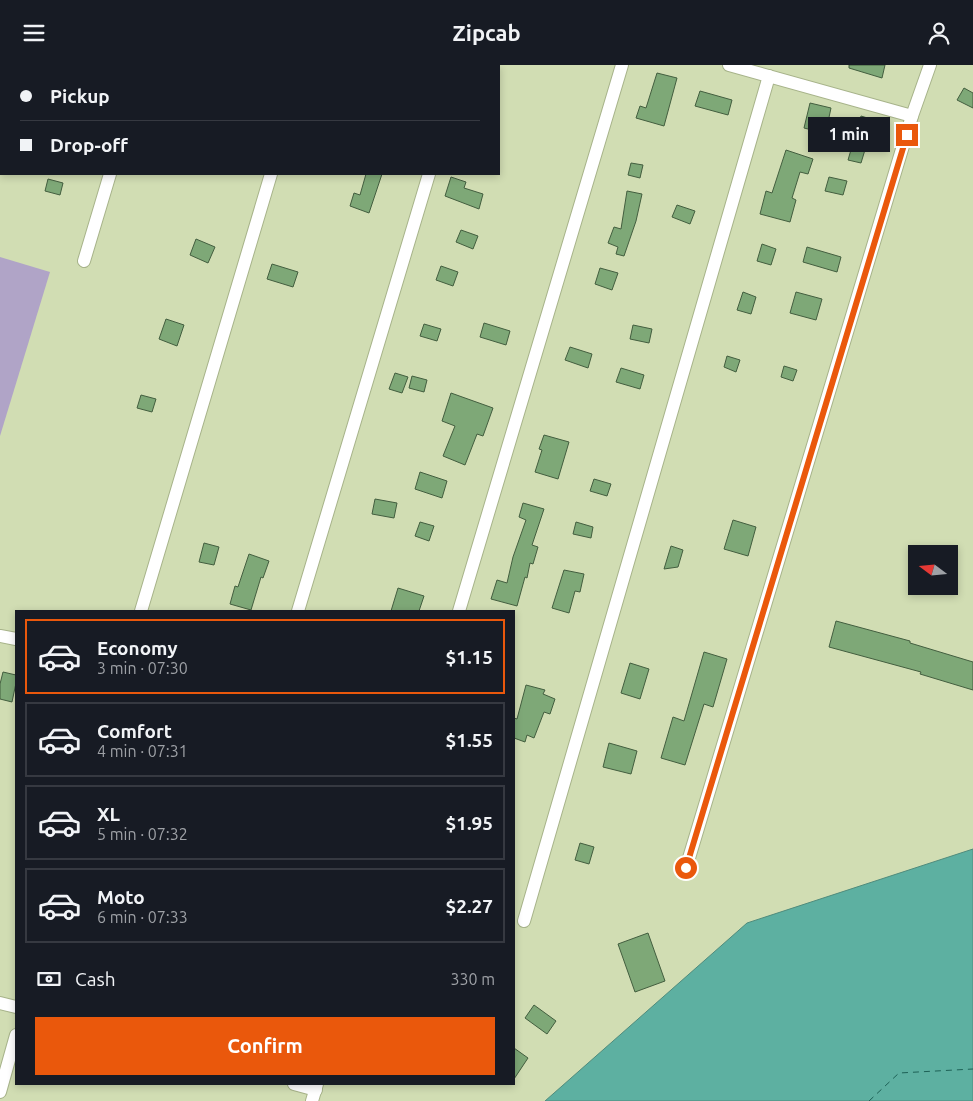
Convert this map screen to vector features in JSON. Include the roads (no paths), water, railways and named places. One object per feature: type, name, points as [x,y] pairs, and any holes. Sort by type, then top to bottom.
[{"type":"street","points":[[459,610],[622,65]]},
{"type":"street","points":[[729,65],[912,116]]},
{"type":"street","points":[[686,868],[912,116],[930,65]]},
{"type":"street","points":[[524,921],[769,77]]},
{"type":"street","points":[[84,261],[110,175]]},
{"type":"street","points":[[141,610],[271,175]]},
{"type":"street","points":[[298,610],[429,175]]},
{"type":"street","points":[[0,636],[15,639]]},
{"type":"street","points":[[0,1003],[15,1007]]},
{"type":"street","points":[[0,1092],[15,1039]]},
{"type":"street","points":[[297,1085],[315,1091]]},
{"type":"water","points":[[973,849],[973,1101],[545,1101],[747,923]]}]
